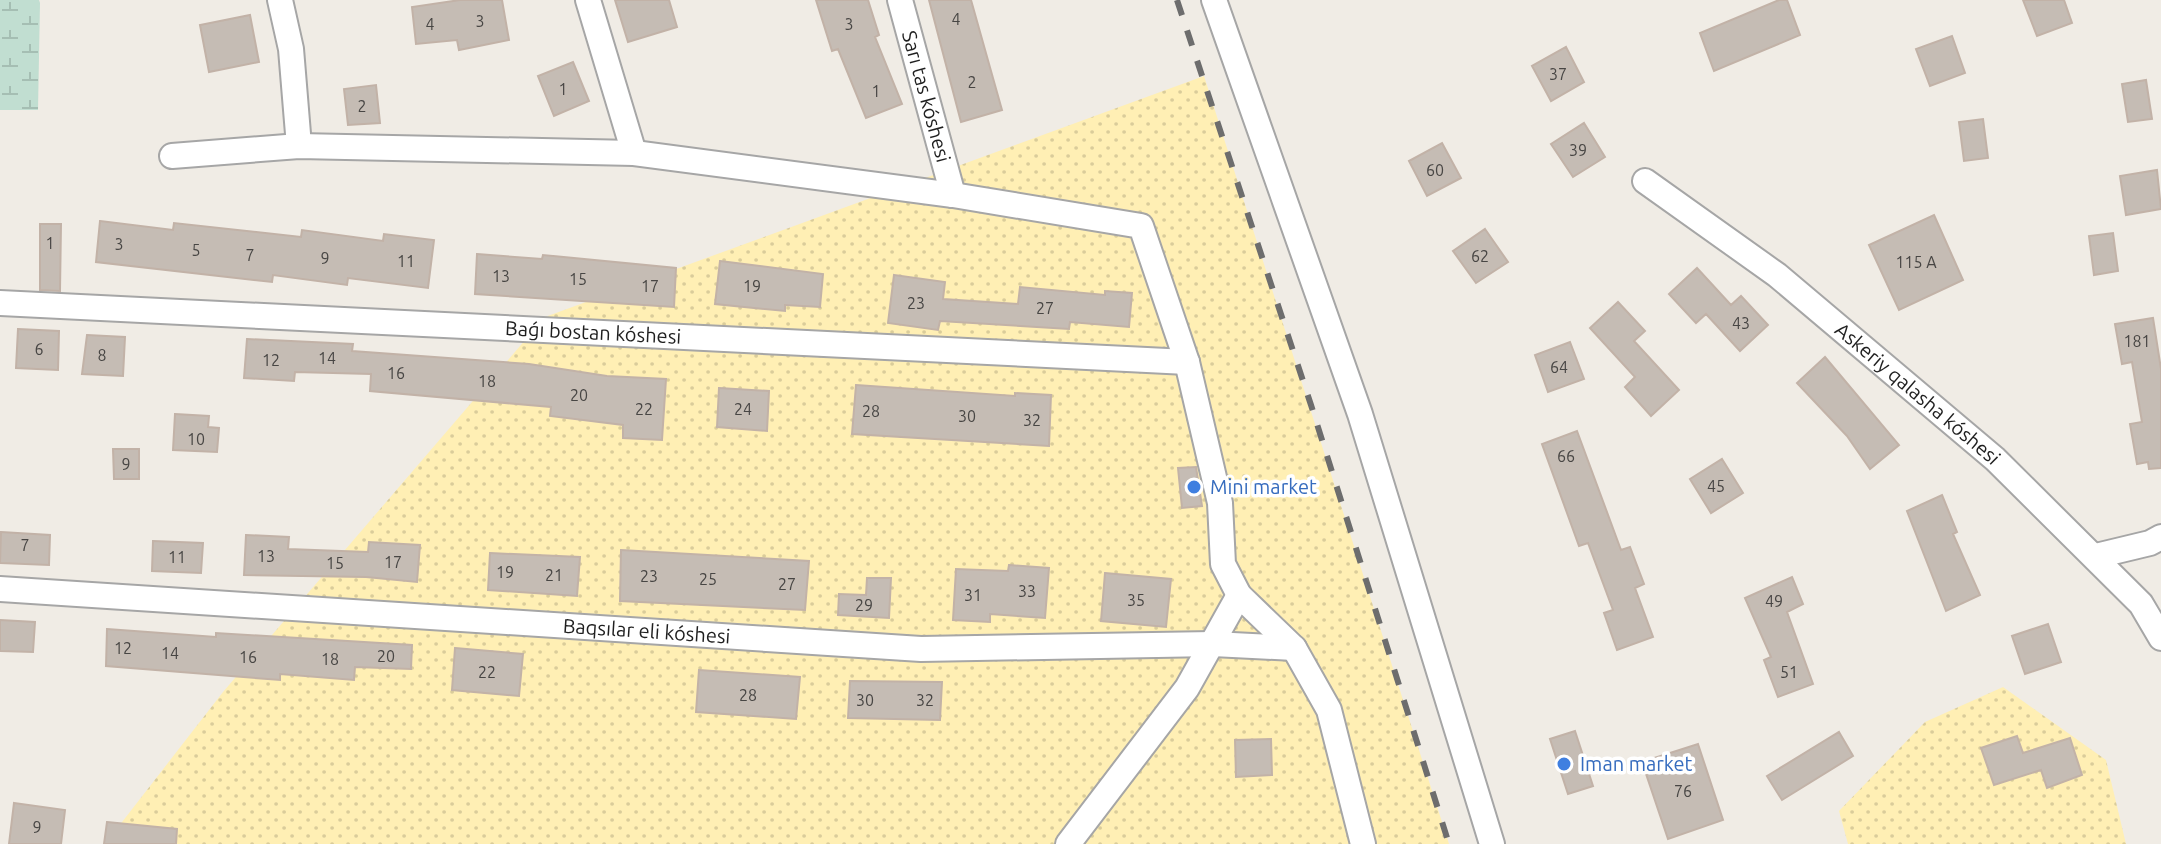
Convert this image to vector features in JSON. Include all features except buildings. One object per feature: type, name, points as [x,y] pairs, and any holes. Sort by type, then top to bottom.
[{"type":"street","points":[[280,0],[291,49],[299,146]]},
{"type":"street","points":[[588,0],[634,153]]},
{"type":"street","name":"Sarı tas kóshesi","points":[[900,0],[953,195]]},
{"type":"street","points":[[1214,0],[1360,414],[1492,844]]},
{"type":"street","points":[[172,156],[299,146],[634,153],[953,195],[1141,226],[1187,362],[1220,503],[1223,564],[1239,595],[1294,648],[1329,710],[1363,844]]},
{"type":"street","name":"Askeriy qalasha kóshesi","points":[[1645,181],[1777,275],[1995,459],[2141,604],[2161,638]]},
{"type":"street","name":"Baǵı bostan kóshesi","points":[[0,303],[1187,362]]},
{"type":"street","points":[[2096,556],[2150,543],[2161,537]]},
{"type":"street","name":"Baqsılar eli kóshesi","points":[[0,589],[921,649],[1213,644],[1294,648]]},
{"type":"street","points":[[1068,844],[1187,688],[1239,595]]},
{"type":"green space","points":[[0,0],[39,0],[38,110],[0,110]]},
{"type":"sand","points":[[1204,76],[1449,844],[105,844],[223,692],[545,317]]},
{"type":"sand","points":[[2003,687],[2106,760],[2126,844],[1848,844],[1839,811],[1925,722]]},
{"type":"railway","points":[[1177,0],[1311,405],[1449,844]]},
{"type":"place","name":"Mini market","points":[[1194,487]]},
{"type":"place","name":"Iman market","points":[[1564,764]]}]
